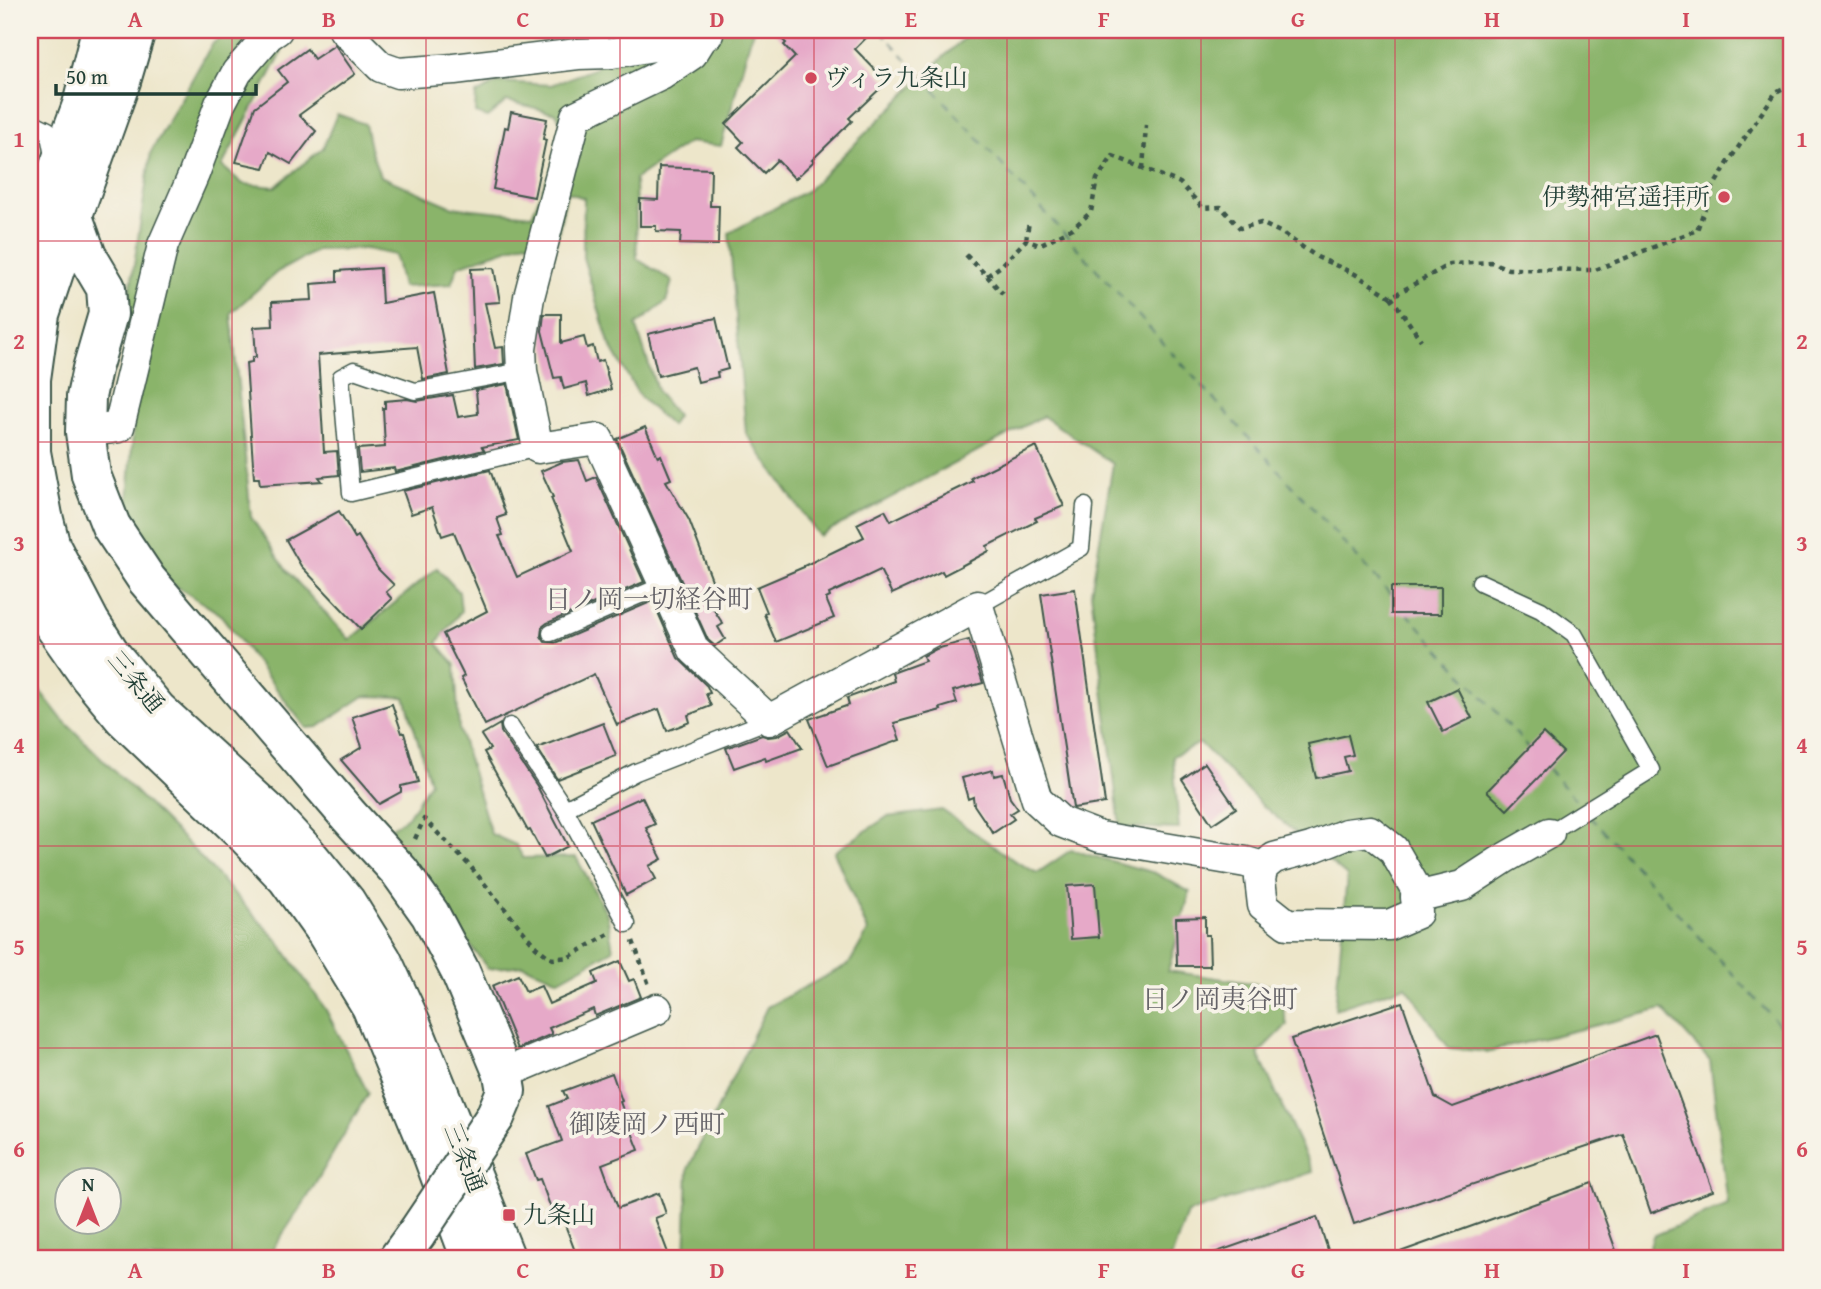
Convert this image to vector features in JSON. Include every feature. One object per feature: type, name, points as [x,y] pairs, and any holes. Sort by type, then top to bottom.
[{"type":"main road","points":[[30,259],[57,172],[82,105],[101,30]]},
{"type":"main road","name":"三条通","points":[[135,30],[121,81],[72,215],[40,314],[31,379],[31,452],[51,547],[90,622],[112,656],[157,710],[267,811],[346,902],[382,960],[411,1023],[506,1259]]},
{"type":"main road","points":[[57,172],[87,256],[107,288],[108,314],[86,397],[85,432],[91,475],[111,526],[147,580],[400,872],[430,914],[460,971],[503,1074],[506,1091],[495,1117],[407,1246]]},
{"type":"main road","name":"三条通","points":[[30,581],[53,624],[90,677],[123,717],[241,830],[286,878],[327,934],[370,1006],[427,1141],[471,1259]]},
{"type":"street","points":[[85,432],[119,427],[163,245],[194,174],[220,104],[237,72],[269,35],[277,30]]},
{"type":"street","points":[[344,30],[381,67],[398,73],[611,52],[708,34]]},
{"type":"street","points":[[708,34],[692,54],[661,75],[576,117],[529,297],[521,349],[522,371],[538,448],[598,439],[694,650],[769,720],[978,606],[1037,800],[1061,822],[1100,837],[1263,867]]},
{"type":"street","points":[[1370,831],[1393,849],[1416,889],[1417,913],[1389,925],[1287,924],[1263,905],[1260,879],[1263,867],[1274,858],[1311,848],[1346,834],[1370,831]]},
{"type":"street","points":[[1416,897],[1462,887],[1549,833]]},
{"type":"street","points":[[503,1074],[657,1009]]},
{"type":"lane","points":[[30,121],[48,130],[57,172]]},
{"type":"lane","points":[[522,371],[415,391],[354,370],[341,377],[351,493],[538,448]]},
{"type":"lane","points":[[978,606],[1081,548],[1085,506]]},
{"type":"lane","points":[[1480,582],[1541,610],[1574,634],[1651,770],[1549,833]]},
{"type":"lane","points":[[551,633],[666,584]]},
{"type":"lane","points":[[565,809],[636,772],[769,720]]},
{"type":"lane","points":[[510,726],[565,809],[627,924]]},
{"type":"path","points":[[1391,297],[1450,264],[1491,262],[1508,269],[1595,271],[1697,230],[1712,189],[1731,158],[1776,92],[1791,84]]},
{"type":"path","points":[[1143,169],[1146,125]]},
{"type":"path","points":[[1026,240],[1039,245],[1073,228],[1091,212],[1097,179],[1113,156],[1180,183],[1203,208],[1221,206],[1240,228],[1261,223],[1282,233],[1317,257],[1355,274],[1391,297],[1421,340]]},
{"type":"path","points":[[987,276],[1001,267],[1026,240],[1029,222]]},
{"type":"path","points":[[966,255],[1003,294]]},
{"type":"path","points":[[424,819],[470,866],[536,947],[552,959],[569,957],[627,924],[657,1009]]},
{"type":"green space","points":[[232,30],[278,30],[282,52],[222,166],[243,184],[275,187],[323,148],[337,114],[365,124],[380,176],[453,207],[532,215],[547,178],[579,158],[556,113],[507,101],[487,117],[475,113],[476,94],[499,82],[551,85],[596,68],[610,30],[754,30],[721,146],[689,142],[635,179],[637,259],[672,281],[666,302],[636,325],[658,393],[677,416],[671,426],[640,397],[609,343],[583,257],[584,198],[567,192],[553,257],[526,242],[458,266],[451,284],[402,287],[395,255],[366,249],[318,250],[277,272],[231,313],[251,517],[287,571],[350,640],[437,568],[459,592],[461,611],[437,643],[455,665],[459,729],[491,834],[516,845],[523,858],[576,857],[607,914],[613,950],[559,980],[523,965],[488,969],[387,831],[408,817],[430,782],[405,697],[364,696],[318,727],[306,728],[220,614],[171,583],[147,553],[128,501],[133,433],[127,312],[151,152],[212,44]]},
{"type":"green space","points":[[973,30],[1791,30],[1791,1259],[1646,1259],[1653,1236],[1728,1205],[1710,1061],[1663,1009],[1487,1052],[1449,1048],[1406,986],[1335,1009],[1347,876],[1262,805],[1200,743],[1173,756],[1179,829],[1120,827],[1091,592],[1113,464],[1043,416],[819,536],[746,433],[729,233],[808,190]]},
{"type":"green space","points":[[30,678],[62,719],[189,845],[278,941],[326,1010],[368,1093],[307,1198],[266,1259],[30,1259]]},
{"type":"green space","points":[[942,810],[1015,861],[1037,873],[1071,850],[1155,873],[1190,892],[1168,971],[1278,987],[1287,1025],[1258,1054],[1313,1172],[1187,1213],[1171,1259],[685,1259],[688,1169],[767,1007],[849,964],[868,931],[834,852],[887,817]]},
{"type":"building","points":[[772,30],[874,30],[855,49],[887,82],[849,118],[852,121],[795,179],[777,160],[764,173],[738,147],[743,142],[726,124],[795,57],[784,45],[786,43]]},
{"type":"building","points":[[335,45],[355,74],[299,115],[316,131],[291,164],[270,152],[264,168],[236,162],[255,107],[287,82],[278,70],[307,49],[314,59]]},
{"type":"building","points":[[511,112],[547,119],[543,139],[546,140],[534,197],[493,189],[505,127],[508,128]]},
{"type":"building","points":[[659,167],[711,169],[710,206],[719,206],[718,245],[680,244],[681,232],[656,231],[656,226],[640,226],[640,199],[658,200]]},
{"type":"building","points":[[380,268],[382,303],[434,293],[449,374],[423,379],[417,347],[318,355],[324,452],[337,451],[339,475],[319,477],[322,481],[260,485],[259,478],[254,478],[246,363],[252,362],[252,357],[256,357],[254,327],[273,326],[272,302],[312,300],[311,284],[337,282],[337,271]]},
{"type":"building","points":[[494,268],[500,302],[485,303],[495,348],[503,347],[504,364],[475,369],[471,269]]},
{"type":"building","points":[[544,314],[561,314],[561,343],[584,337],[587,348],[593,346],[597,362],[603,360],[611,389],[589,396],[586,383],[564,389],[561,377],[554,378],[542,331]]},
{"type":"building","points":[[716,318],[728,369],[717,372],[718,377],[698,382],[694,367],[658,376],[648,334]]},
{"type":"building","points":[[507,384],[519,440],[482,447],[484,450],[395,472],[394,468],[360,472],[358,449],[385,447],[385,401],[417,401],[453,395],[458,417],[478,414],[476,390]]},
{"type":"building","points":[[645,427],[658,457],[661,455],[671,479],[666,481],[689,520],[715,588],[703,593],[723,624],[718,627],[725,639],[715,646],[708,640],[617,439]]},
{"type":"building","points":[[1036,446],[1064,506],[1035,518],[1037,521],[987,546],[989,551],[944,575],[942,571],[892,594],[880,570],[829,594],[830,597],[826,599],[834,618],[776,642],[764,614],[767,612],[757,587],[864,537],[857,524],[885,510],[891,521],[973,481],[971,478]]},
{"type":"building","points":[[579,460],[587,481],[596,477],[644,582],[547,623],[542,627],[541,636],[545,642],[555,643],[653,601],[678,658],[707,686],[710,693],[706,694],[711,706],[688,715],[690,722],[667,731],[659,709],[617,725],[594,674],[485,725],[443,634],[487,611],[454,532],[442,536],[432,507],[411,514],[403,491],[490,470],[506,515],[497,518],[503,535],[499,536],[517,577],[573,551],[541,471],[562,462]]},
{"type":"building","points":[[339,511],[378,569],[394,585],[386,592],[392,599],[361,629],[301,566],[286,540]]},
{"type":"building","points":[[1391,587],[1441,587],[1441,614],[1391,614]]},
{"type":"building","points":[[1075,589],[1105,803],[1073,808],[1041,594]]},
{"type":"building","points":[[969,640],[983,683],[953,691],[957,703],[894,723],[900,740],[828,766],[809,719],[849,705],[847,698],[894,681],[892,673],[925,661],[923,656],[936,649]]},
{"type":"building","points":[[1457,688],[1472,718],[1443,732],[1428,702]]},
{"type":"building","points":[[392,704],[404,733],[418,782],[401,786],[401,792],[379,804],[341,760],[362,747],[352,717]]},
{"type":"building","points":[[603,723],[616,756],[557,779],[537,748]]},
{"type":"building","points":[[500,724],[501,732],[537,786],[568,846],[545,858],[484,752],[490,749],[481,735]]},
{"type":"building","points":[[790,729],[802,748],[766,761],[765,757],[734,768],[726,748],[762,735],[777,736]]},
{"type":"building","points":[[1543,733],[1563,752],[1507,810],[1487,791]]},
{"type":"building","points":[[1348,735],[1353,755],[1344,757],[1348,771],[1316,778],[1308,744]]},
{"type":"building","points":[[1205,763],[1236,808],[1212,824],[1182,779]]},
{"type":"building","points":[[993,770],[994,776],[1003,774],[1010,798],[1018,809],[1010,814],[1014,819],[993,833],[974,805],[973,797],[968,799],[962,778]]},
{"type":"building","points":[[642,797],[655,824],[646,828],[662,859],[649,866],[656,879],[626,895],[591,820]]},
{"type":"building","points":[[1095,884],[1099,937],[1071,939],[1067,886]]},
{"type":"building","points":[[1205,917],[1205,935],[1209,935],[1210,966],[1177,966],[1176,918]]},
{"type":"building","points":[[620,961],[629,981],[634,979],[641,997],[595,1016],[593,1009],[549,1028],[552,1034],[518,1049],[492,986],[518,975],[526,992],[541,986],[549,1004],[597,983],[593,973]]},
{"type":"building","points":[[1402,1002],[1435,1097],[1453,1107],[1656,1034],[1713,1191],[1651,1213],[1623,1134],[1354,1224],[1291,1039]]},
{"type":"building","points":[[612,1073],[639,1150],[602,1164],[618,1208],[659,1193],[666,1214],[655,1218],[668,1253],[650,1259],[578,1259],[559,1209],[552,1211],[540,1179],[536,1180],[526,1154],[562,1141],[549,1106],[567,1099],[563,1091]]},
{"type":"building","points":[[1592,1183],[1619,1259],[1389,1259],[1389,1256]]},
{"type":"building","points":[[1317,1217],[1331,1259],[1206,1259],[1205,1256]]},
{"type":"ferry route","points":[[880,30],[1392,596]]},
{"type":"ferry route","points":[[1407,613],[1530,749]]},
{"type":"ferry route","points":[[1548,769],[1579,804]]},
{"type":"ferry route","points":[[1590,816],[1791,1038]]},
{"type":"place","name":"ヴィラ九条山","points":[[811,78]]},
{"type":"place","name":"伊勢神宮遥拝所","points":[[1724,197]]},
{"type":"place","name":"九条山","points":[[509,1215]]},
{"type":"district","name":"日ノ岡一切経谷町","points":[[649,599]]},
{"type":"district","name":"日ノ岡夷谷町","points":[[1220,999]]},
{"type":"district","name":"御陵岡ノ西町","points":[[647,1124]]}]
